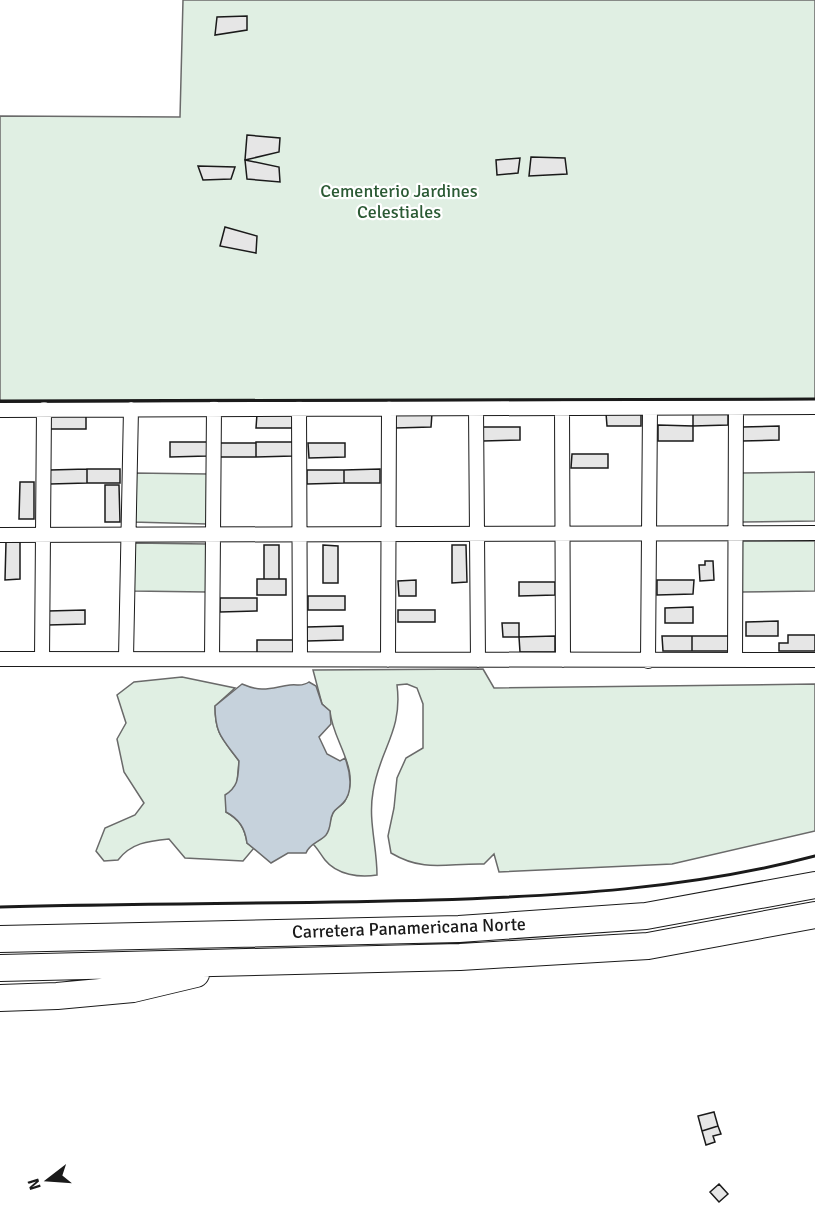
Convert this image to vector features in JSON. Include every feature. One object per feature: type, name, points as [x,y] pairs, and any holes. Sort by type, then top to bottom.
[{"type":"highway","name":"Carretera Panamericana Norte","points":[[0,939],[471,928],[646,916],[815,885]]},
{"type":"highway","name":"Carretera Panamericana Norte","points":[[0,968],[460,957],[648,946],[815,915]]},
{"type":"highway","points":[[0,998],[57,996],[133,989],[254,962]]},
{"type":"street","points":[[0,410],[815,407]]},
{"type":"street","points":[[212,658],[214,408]]},
{"type":"street","points":[[299,408],[300,659]]},
{"type":"street","points":[[388,408],[388,660]]},
{"type":"street","points":[[562,408],[563,660]]},
{"type":"street","points":[[648,661],[650,408]]},
{"type":"street","points":[[735,660],[736,408]]},
{"type":"street","points":[[42,658],[44,409]]},
{"type":"street","points":[[126,658],[131,409]]},
{"type":"street","points":[[476,409],[478,660]]},
{"type":"street","points":[[0,535],[815,533]]},
{"type":"street","points":[[0,659],[815,660]]},
{"type":"green space","name":"Cementerio Jardines Celestiales","points":[[183,0],[815,0],[815,400],[0,403],[0,116],[180,117]]},
{"type":"green space","points":[[815,472],[815,521],[742,522],[741,473]]},
{"type":"green space","points":[[133,473],[208,474],[207,524],[132,522]]},
{"type":"green space","points":[[741,541],[815,541],[815,591],[741,592]]},
{"type":"green space","points":[[133,543],[207,544],[207,592],[132,591]]},
{"type":"green space","points":[[483,669],[494,688],[815,684],[815,831],[672,864],[499,872],[494,854],[484,864],[436,866],[403,859],[391,853],[388,836],[397,778],[406,758],[423,748],[423,704],[417,688],[407,684],[397,685],[397,716],[373,792],[372,823],[377,875],[349,874],[330,865],[313,844],[326,834],[333,813],[345,801],[350,778],[330,711],[322,704],[313,670]]},
{"type":"green space","points":[[182,677],[235,688],[215,706],[218,730],[239,761],[237,783],[226,812],[241,825],[247,843],[254,848],[243,861],[185,858],[169,839],[134,846],[118,860],[104,861],[96,851],[105,828],[135,815],[144,803],[124,772],[117,739],[126,723],[117,695],[134,682]]},
{"type":"shaded area","points":[[309,682],[316,686],[322,704],[330,711],[331,724],[319,737],[327,754],[340,761],[345,758],[349,775],[349,793],[333,813],[329,829],[324,837],[310,847],[306,853],[288,853],[271,863],[247,843],[241,824],[226,812],[225,795],[235,785],[239,761],[218,730],[215,706],[242,684],[266,689],[302,685]]},
{"type":"building","points":[[247,16],[247,30],[215,35],[217,17]]},
{"type":"building","points":[[247,135],[280,138],[279,152],[245,160]]},
{"type":"building","points":[[531,157],[565,158],[567,174],[529,176]]},
{"type":"building","points":[[520,158],[518,173],[497,175],[496,160]]},
{"type":"building","points":[[245,160],[279,167],[280,182],[247,179]]},
{"type":"building","points":[[198,166],[235,167],[231,179],[203,180]]},
{"type":"building","points":[[225,227],[257,236],[256,253],[220,246]]},
{"type":"building","points":[[728,411],[728,425],[693,426],[693,412]]},
{"type":"building","points":[[641,412],[641,426],[607,426],[606,413]]},
{"type":"building","points":[[395,413],[432,413],[431,427],[395,428]]},
{"type":"building","points":[[257,414],[293,414],[293,428],[256,428]]},
{"type":"building","points":[[50,415],[86,415],[86,429],[49,429]]},
{"type":"building","points":[[658,425],[693,426],[693,441],[658,441]]},
{"type":"building","points":[[779,426],[779,440],[742,441],[742,427]]},
{"type":"building","points":[[483,427],[520,427],[520,440],[483,441]]},
{"type":"building","points":[[170,442],[207,442],[207,456],[170,457]]},
{"type":"building","points":[[256,442],[293,442],[293,456],[256,457]]},
{"type":"building","points":[[219,443],[256,443],[256,457],[220,457]]},
{"type":"building","points":[[308,443],[345,443],[345,457],[309,458]]},
{"type":"building","points":[[572,454],[608,454],[608,468],[571,468]]},
{"type":"building","points":[[87,469],[87,483],[50,484],[50,470]]},
{"type":"building","points":[[87,469],[120,469],[120,483],[87,483]]},
{"type":"building","points":[[380,469],[380,483],[344,483],[344,470]]},
{"type":"building","points":[[307,470],[344,470],[344,483],[307,484]]},
{"type":"building","points":[[20,482],[34,482],[34,519],[19,519]]},
{"type":"building","points":[[105,485],[119,485],[120,522],[105,522]]},
{"type":"building","points":[[6,542],[20,542],[20,579],[5,580]]},
{"type":"building","points":[[264,545],[279,545],[279,579],[264,579]]},
{"type":"building","points":[[323,545],[338,546],[338,583],[323,583]]},
{"type":"building","points":[[452,545],[466,545],[467,582],[452,583]]},
{"type":"building","points":[[705,561],[713,561],[714,580],[700,581],[699,565],[705,565]]},
{"type":"building","points":[[257,579],[286,579],[286,595],[257,595]]},
{"type":"building","points":[[416,580],[416,596],[399,596],[398,581]]},
{"type":"building","points":[[657,580],[694,580],[693,594],[657,595]]},
{"type":"building","points":[[519,582],[555,582],[555,595],[519,596]]},
{"type":"building","points":[[308,596],[345,596],[345,610],[308,610]]},
{"type":"building","points":[[220,598],[257,598],[257,611],[220,612]]},
{"type":"building","points":[[693,607],[693,623],[665,623],[665,608]]},
{"type":"building","points":[[85,610],[85,624],[48,625],[48,611]]},
{"type":"building","points":[[398,610],[435,610],[435,622],[398,622]]},
{"type":"building","points":[[778,621],[778,636],[746,636],[746,622]]},
{"type":"building","points":[[502,623],[519,623],[519,637],[503,637]]},
{"type":"building","points":[[343,626],[343,640],[307,641],[307,627]]},
{"type":"building","points":[[788,635],[815,635],[815,651],[779,651],[779,643],[788,643]]},
{"type":"building","points":[[555,636],[555,652],[520,652],[519,637]]},
{"type":"building","points":[[662,636],[692,636],[692,651],[663,651]]},
{"type":"building","points":[[692,636],[729,636],[729,651],[692,651]]},
{"type":"building","points":[[257,640],[294,640],[294,653],[257,654]]},
{"type":"building","points":[[714,1112],[718,1126],[702,1131],[698,1116]]},
{"type":"building","points":[[718,1126],[721,1134],[713,1136],[715,1142],[706,1145],[702,1131]]},
{"type":"building","points":[[719,1184],[728,1194],[719,1202],[710,1192]]},
{"type":"wall","points":[[0,401],[815,399]]},
{"type":"wall","points":[[0,907],[432,900],[577,893],[721,876],[815,856]]}]
